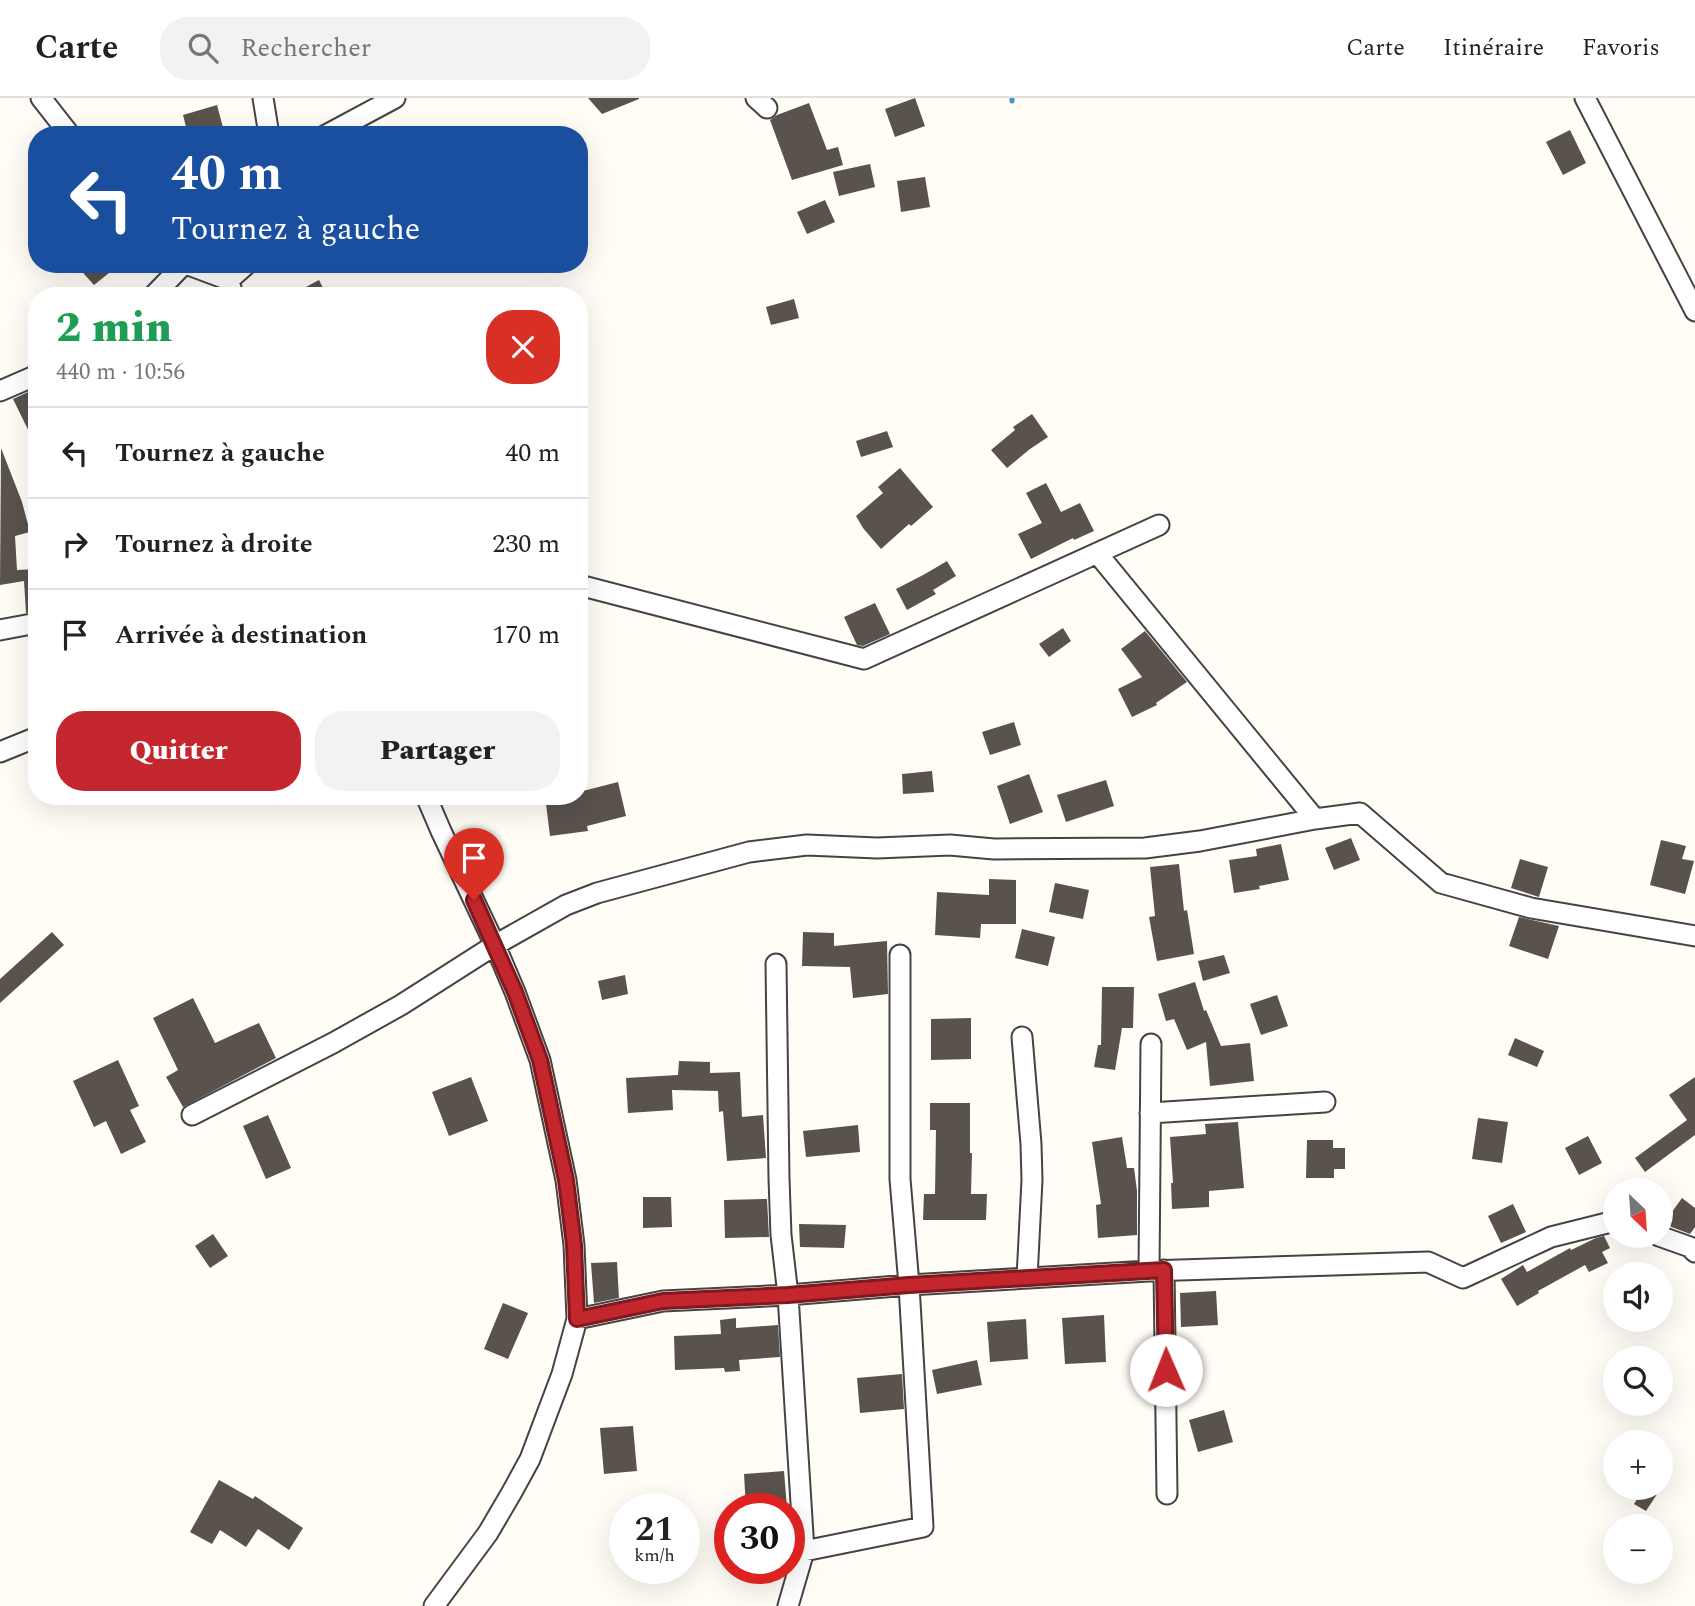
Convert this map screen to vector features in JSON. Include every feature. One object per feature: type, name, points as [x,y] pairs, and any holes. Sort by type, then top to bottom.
[{"type":"street","points":[[41,98],[63,126]]},
{"type":"street","points":[[263,98],[268,126]]},
{"type":"street","points":[[343,126],[395,98]]},
{"type":"street","points":[[1585,98],[1695,311]]},
{"type":"street","points":[[162,287],[176,273]]},
{"type":"street","points":[[202,273],[229,287]]},
{"type":"street","points":[[0,391],[28,379]]},
{"type":"street","points":[[588,587],[864,659],[1159,526]]},
{"type":"street","points":[[1097,553],[1315,819]]},
{"type":"street","points":[[0,630],[28,625]]},
{"type":"street","points":[[0,752],[28,741]]},
{"type":"street","points":[[430,805],[495,945],[540,1060],[564,1167],[574,1245],[577,1319],[562,1374],[530,1459],[488,1533],[435,1606]]},
{"type":"street","points":[[192,1115],[401,1005],[495,945],[566,905],[597,893],[749,852],[807,845],[897,848],[950,845],[994,849],[1145,848],[1360,813],[1441,883],[1531,908],[1695,936]]},
{"type":"street","points":[[805,1551],[923,1527],[900,1178],[900,955]]},
{"type":"street","points":[[776,964],[781,1235],[788,1295],[800,1493]]},
{"type":"street","points":[[1022,1037],[1032,1181],[1027,1278]]},
{"type":"street","points":[[1151,1044],[1150,1113],[1167,1494]]},
{"type":"street","points":[[1150,1113],[1325,1102]]},
{"type":"street","points":[[577,1319],[663,1301],[1156,1270],[1428,1262],[1463,1278],[1551,1237],[1603,1225]]},
{"type":"street","points":[[1673,1241],[1690,1247],[1695,1252]]},
{"type":"street","points":[[788,1606],[794,1584]]},
{"type":"building","points":[[588,98],[639,98],[639,99],[602,114]]},
{"type":"building","points":[[915,98],[925,126],[895,137],[885,109]]},
{"type":"building","points":[[809,103],[827,150],[838,147],[843,165],[792,180],[770,120]]},
{"type":"building","points":[[217,105],[223,126],[186,126],[183,115]]},
{"type":"building","points":[[1570,130],[1586,163],[1563,175],[1546,142]]},
{"type":"building","points":[[870,164],[875,187],[839,196],[833,172]]},
{"type":"building","points":[[925,177],[930,207],[901,212],[897,181]]},
{"type":"building","points":[[825,200],[835,222],[807,234],[797,212]]},
{"type":"building","points":[[83,273],[109,273],[94,285]]},
{"type":"building","points":[[319,280],[322,287],[306,287]]},
{"type":"building","points":[[794,299],[799,318],[771,325],[766,307]]},
{"type":"building","points":[[28,392],[28,430],[13,399]]},
{"type":"building","points":[[1032,414],[1048,437],[1007,468],[991,450],[1015,430],[1013,427]]},
{"type":"building","points":[[887,431],[893,447],[861,457],[856,441]]},
{"type":"building","points":[[1,448],[28,524],[28,533],[15,536],[17,570],[28,569],[28,613],[24,581],[0,585]]},
{"type":"building","points":[[900,468],[933,507],[881,549],[856,516],[883,493],[878,487]]},
{"type":"building","points":[[1046,483],[1061,512],[1080,503],[1094,531],[1074,540],[1073,538],[1031,559],[1018,534],[1042,523],[1026,493]]},
{"type":"building","points":[[947,561],[956,576],[933,590],[936,594],[907,610],[896,589]]},
{"type":"building","points":[[875,603],[890,634],[863,646],[857,645],[844,617]]},
{"type":"building","points":[[1063,628],[1071,641],[1049,657],[1039,644]]},
{"type":"building","points":[[1145,631],[1187,682],[1156,703],[1157,705],[1132,717],[1118,689],[1142,677],[1121,649]]},
{"type":"building","points":[[1014,722],[1021,745],[990,755],[982,732]]},
{"type":"building","points":[[932,771],[934,792],[903,794],[902,774]]},
{"type":"building","points":[[1029,774],[1043,812],[1010,824],[997,786]]},
{"type":"building","points":[[1106,780],[1114,806],[1066,822],[1057,795]]},
{"type":"building","points":[[618,782],[626,816],[587,826],[588,831],[550,836],[546,805],[588,805],[588,790]]},
{"type":"building","points":[[1351,838],[1360,860],[1334,870],[1325,848]]},
{"type":"building","points":[[1661,840],[1686,846],[1682,859],[1694,861],[1685,894],[1650,885]]},
{"type":"building","points":[[1281,844],[1289,880],[1234,893],[1229,860],[1257,856],[1256,849]]},
{"type":"building","points":[[1520,859],[1548,867],[1539,897],[1511,888]]},
{"type":"building","points":[[1179,864],[1184,911],[1187,910],[1194,954],[1157,961],[1149,917],[1155,916],[1150,867]]},
{"type":"building","points":[[989,879],[1016,880],[1016,924],[981,924],[980,938],[935,935],[937,892],[989,895]]},
{"type":"building","points":[[1055,883],[1089,890],[1083,919],[1049,912]]},
{"type":"building","points":[[1519,917],[1559,926],[1548,959],[1509,946]]},
{"type":"building","points":[[1022,929],[1055,937],[1048,966],[1015,958]]},
{"type":"building","points":[[52,932],[64,945],[0,1003],[0,979]]},
{"type":"building","points":[[803,932],[834,933],[834,946],[887,941],[888,994],[853,998],[850,967],[802,966]]},
{"type":"building","points":[[1224,955],[1230,973],[1203,981],[1198,961]]},
{"type":"building","points":[[625,975],[628,994],[602,1000],[598,981]]},
{"type":"building","points":[[1195,982],[1204,1011],[1206,1010],[1221,1046],[1250,1043],[1254,1081],[1210,1086],[1206,1042],[1187,1050],[1174,1019],[1166,1021],[1158,994]]},
{"type":"building","points":[[1102,987],[1134,987],[1133,1028],[1122,1028],[1115,1070],[1094,1067],[1098,1045],[1101,1045]]},
{"type":"building","points":[[1277,995],[1288,1026],[1261,1035],[1250,1004]]},
{"type":"building","points":[[193,998],[215,1043],[259,1023],[276,1058],[183,1107],[166,1077],[178,1070],[153,1018]]},
{"type":"building","points":[[971,1018],[971,1059],[931,1060],[931,1019]]},
{"type":"building","points":[[1515,1038],[1544,1051],[1537,1067],[1508,1055]]},
{"type":"building","points":[[118,1060],[139,1106],[130,1110],[146,1142],[121,1154],[106,1121],[94,1127],[73,1081]]},
{"type":"building","points":[[679,1061],[710,1062],[710,1073],[740,1072],[742,1117],[763,1115],[766,1158],[727,1161],[723,1111],[719,1112],[718,1091],[672,1090],[673,1110],[628,1113],[626,1078],[678,1075]]},
{"type":"building","points":[[471,1077],[488,1121],[449,1136],[432,1092]]},
{"type":"building","points":[[1695,1077],[1695,1135],[1645,1172],[1635,1158],[1687,1120],[1669,1095]]},
{"type":"building","points":[[930,1103],[970,1103],[971,1194],[987,1194],[986,1220],[923,1220],[924,1194],[935,1194],[936,1130],[930,1130]]},
{"type":"building","points":[[268,1115],[291,1168],[266,1179],[243,1126]]},
{"type":"building","points":[[1478,1118],[1508,1122],[1502,1163],[1472,1159]]},
{"type":"building","points":[[1238,1122],[1244,1188],[1209,1191],[1209,1207],[1172,1209],[1170,1137],[1206,1134],[1205,1124]]},
{"type":"building","points":[[858,1125],[860,1152],[806,1157],[803,1131]]},
{"type":"building","points":[[1588,1136],[1602,1163],[1579,1175],[1565,1148]]},
{"type":"building","points":[[1122,1137],[1127,1168],[1134,1168],[1137,1235],[1098,1238],[1096,1205],[1101,1204],[1092,1142]]},
{"type":"building","points":[[1307,1140],[1333,1140],[1333,1148],[1345,1148],[1345,1169],[1334,1169],[1334,1178],[1306,1178]]},
{"type":"building","points":[[643,1197],[671,1197],[672,1227],[643,1228]]},
{"type":"building","points":[[1682,1198],[1695,1208],[1695,1227],[1690,1234],[1673,1228],[1673,1210]]},
{"type":"building","points":[[767,1199],[769,1237],[725,1238],[724,1200]]},
{"type":"building","points":[[1513,1204],[1526,1232],[1501,1243],[1488,1216]]},
{"type":"building","points":[[799,1224],[846,1225],[844,1248],[800,1247]]},
{"type":"building","points":[[213,1234],[228,1256],[210,1268],[195,1246]]},
{"type":"building","points":[[1603,1236],[1603,1248],[1610,1248],[1602,1252],[1607,1262],[1603,1262],[1603,1265],[1589,1272],[1585,1265],[1517,1306],[1501,1279],[1523,1265],[1527,1272],[1570,1248],[1571,1250]]},
{"type":"building","points":[[617,1262],[619,1298],[594,1303],[591,1263]]},
{"type":"building","points":[[1216,1291],[1218,1325],[1181,1327],[1180,1293]]},
{"type":"building","points":[[503,1303],[528,1313],[508,1359],[484,1349]]},
{"type":"building","points":[[1104,1315],[1106,1362],[1065,1364],[1062,1318]]},
{"type":"building","points":[[736,1318],[736,1328],[778,1325],[780,1357],[739,1360],[740,1371],[725,1372],[724,1368],[675,1370],[674,1336],[721,1334],[720,1320]]},
{"type":"building","points":[[1026,1319],[1028,1359],[990,1362],[987,1322]]},
{"type":"building","points":[[977,1360],[982,1385],[937,1394],[932,1370]]},
{"type":"building","points":[[902,1374],[904,1409],[860,1413],[857,1378]]},
{"type":"building","points":[[1224,1410],[1233,1442],[1198,1452],[1189,1420]]},
{"type":"building","points":[[633,1426],[637,1471],[604,1474],[600,1428]]},
{"type":"building","points":[[784,1471],[786,1493],[745,1493],[744,1474]]},
{"type":"building","points":[[219,1480],[253,1499],[255,1496],[303,1528],[289,1550],[258,1529],[246,1547],[220,1530],[212,1544],[190,1532]]},
{"type":"building","points":[[1636,1500],[1653,1500],[1646,1511],[1634,1504]]},
{"type":"route","points":[[474,900],[515,992],[540,1060],[566,1180],[574,1245],[577,1319],[663,1301],[1164,1270],[1166,1370]]}]
